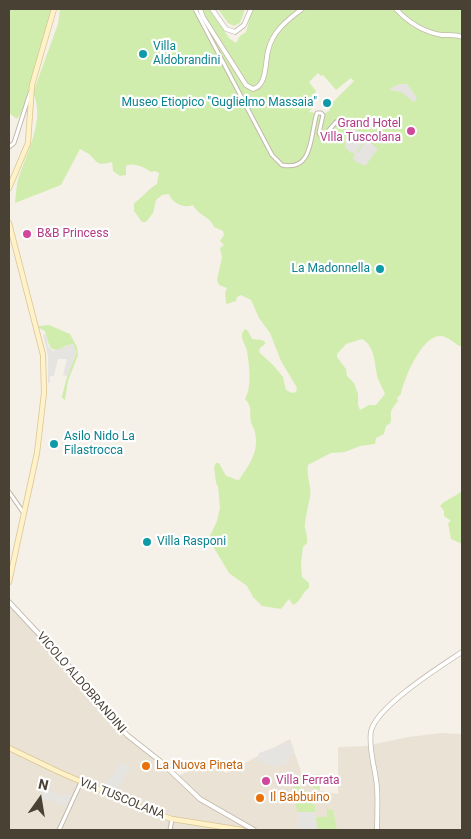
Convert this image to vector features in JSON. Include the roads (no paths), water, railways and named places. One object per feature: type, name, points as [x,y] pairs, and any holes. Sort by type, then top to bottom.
[{"type":"main road","points":[[9,188],[28,143],[32,85],[54,9]]},
{"type":"main road","points":[[9,223],[43,355],[44,393],[37,453],[9,582]]},
{"type":"main road","name":"VIA TUSCOLANA","points":[[9,748],[81,782],[172,819],[244,829]]},
{"type":"street","points":[[194,9],[272,155],[282,165],[296,166],[307,157],[317,113],[320,112],[323,115],[319,133],[321,136],[336,122]]},
{"type":"street","points":[[200,9],[203,17],[246,84],[253,89],[259,87],[263,82],[268,49],[272,38],[284,23],[302,9]]},
{"type":"street","points":[[212,9],[225,28],[234,32],[244,26],[250,9]]},
{"type":"street","points":[[396,9],[403,17],[417,27],[430,33],[454,34],[462,37]]},
{"type":"street","points":[[9,147],[14,143],[31,91]]},
{"type":"street","points":[[20,122],[24,118],[29,119],[30,125]]},
{"type":"street","points":[[9,492],[23,512]]},
{"type":"street","name":"VICOLO ALDOBRANDINI","points":[[9,602],[80,678],[127,735],[160,761],[200,799],[244,829],[254,830]]},
{"type":"street","points":[[377,830],[377,788],[371,738],[372,727],[380,716],[413,684],[462,652]]},
{"type":"street","points":[[59,830],[81,782]]},
{"type":"street","points":[[170,830],[172,819]]},
{"type":"place","name":"Villa Aldobrandini","points":[[143,54]]},
{"type":"place","name":"Museo Etiopico \"Guglielmo Massaia\"","points":[[327,103]]},
{"type":"place","name":"Grand Hotel Villa Tuscolana","points":[[411,131]]},
{"type":"place","name":"B&B Princess","points":[[27,234]]},
{"type":"place","name":"La Madonnella","points":[[380,269]]},
{"type":"place","name":"Asilo Nido La Filastrocca","points":[[54,444]]},
{"type":"place","name":"Villa Rasponi","points":[[147,542]]},
{"type":"place","name":"La Nuova Pineta","points":[[146,766]]},
{"type":"place","name":"Villa Ferrata","points":[[266,781]]},
{"type":"place","name":"Il Babbuino","points":[[260,798]]}]
